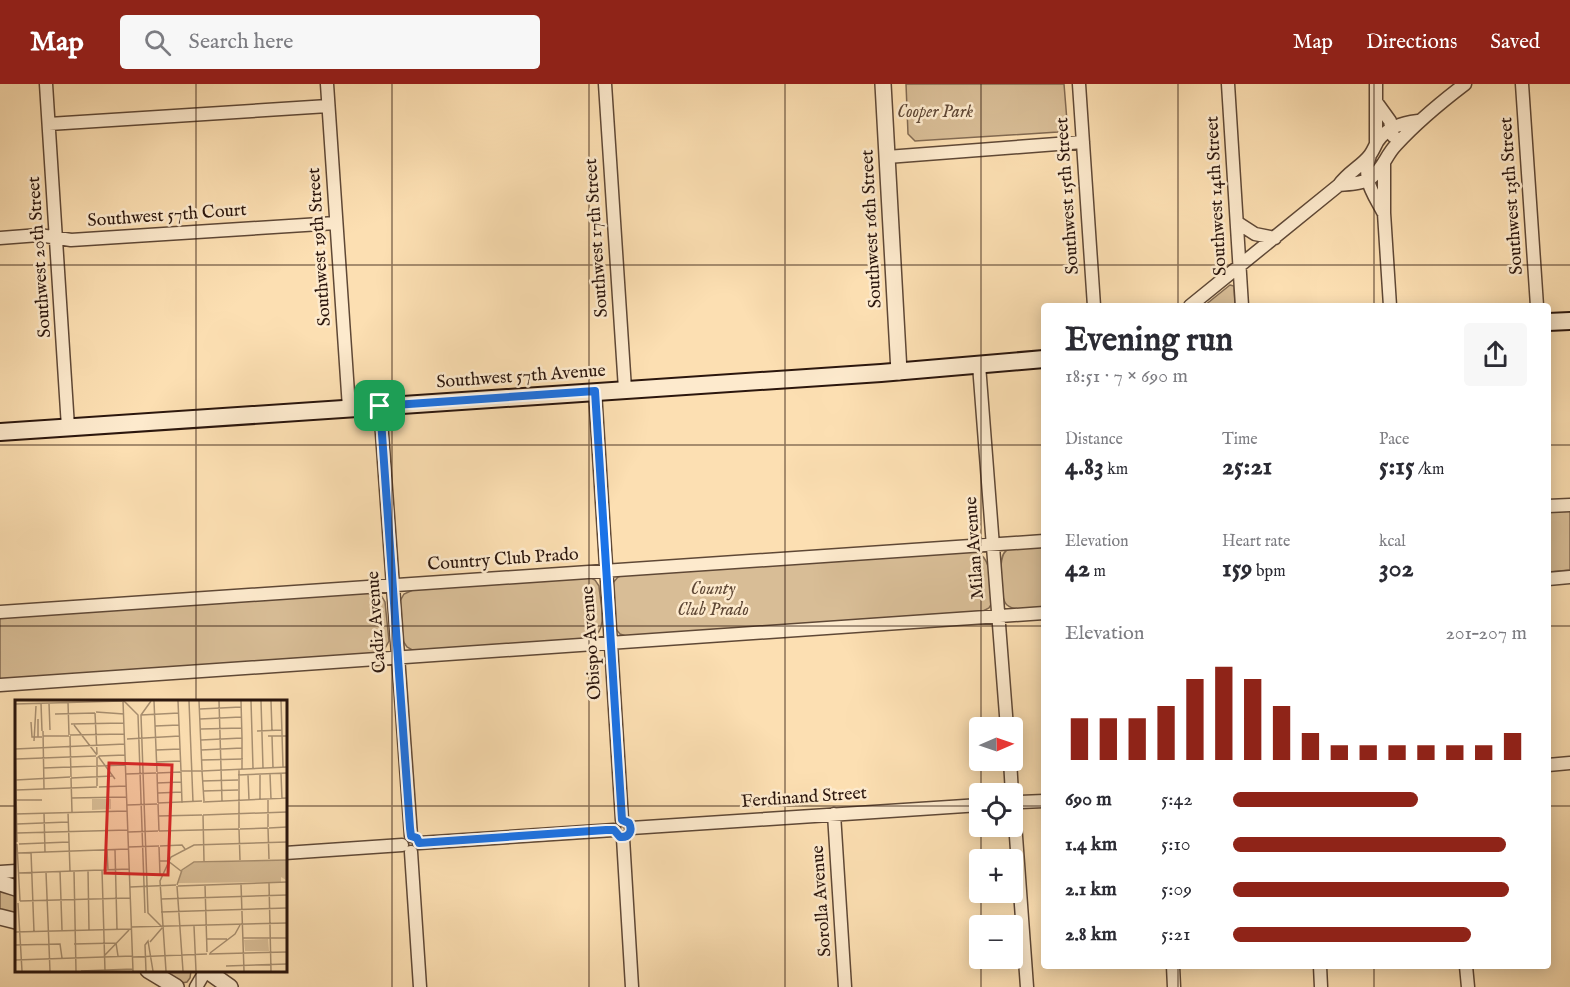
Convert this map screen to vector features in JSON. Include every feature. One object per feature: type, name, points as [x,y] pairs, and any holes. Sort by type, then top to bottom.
[{"type":"main road","points":[[1551,322],[1570,321]]},
{"type":"main road","name":"Southwest 57th Avenue","points":[[0,432],[899,372],[1041,359]]},
{"type":"street","name":"Southwest 20th Street","points":[[46,84],[68,428]]},
{"type":"street","name":"Southwest 19th Street","points":[[327,84],[350,408]]},
{"type":"street","name":"Southwest 17th Street","points":[[605,84],[625,389]]},
{"type":"street","name":"Southwest 16th Street","points":[[883,84],[899,372]]},
{"type":"street","name":"Southwest 15th Street","points":[[1079,84],[1094,303]]},
{"type":"street","name":"Southwest 14th Street","points":[[1228,84],[1242,303]]},
{"type":"street","points":[[1376,84],[1376,143]]},
{"type":"street","points":[[1390,152],[1418,121],[1465,84]]},
{"type":"street","name":"Southwest 13th Street","points":[[1522,84],[1537,303]]},
{"type":"street","points":[[1339,184],[1367,180],[1384,164],[1390,152],[1393,140],[1390,121],[1377,103]]},
{"type":"street","points":[[49,123],[328,106]]},
{"type":"street","points":[[1384,213],[1367,180],[1366,171],[1370,155],[1376,143],[1386,132],[1398,124],[1418,121]]},
{"type":"street","points":[[887,157],[1083,142]]},
{"type":"street","points":[[1194,303],[1275,238],[1370,155]]},
{"type":"street","points":[[1384,164],[1384,213],[1390,303]]},
{"type":"street","name":"Southwest 57th Court","points":[[0,238],[39,235],[71,240],[336,223]]},
{"type":"street","points":[[1238,224],[1255,234],[1275,238]]},
{"type":"street","name":"Milan Avenue","points":[[979,365],[1006,717]]},
{"type":"street","name":"Obispo Avenue","points":[[595,391],[632,987]]},
{"type":"street","name":"Cadiz Avenue","points":[[380,406],[420,987]]},
{"type":"street","points":[[1551,506],[1570,505]]},
{"type":"street","name":"Country Club Prado","points":[[0,612],[1041,540]]},
{"type":"street","points":[[1551,579],[1570,577]]},
{"type":"street","points":[[0,685],[1041,613]]},
{"type":"street","points":[[1551,765],[1570,764]]},
{"type":"street","points":[[1023,802],[1041,801]]},
{"type":"street","name":"Ferdinand Street","points":[[286,853],[969,806]]},
{"type":"street","name":"Sorolla Avenue","points":[[834,814],[845,987]]},
{"type":"street","points":[[1016,837],[1027,987]]},
{"type":"street","points":[[0,872],[15,870]]},
{"type":"street","points":[[0,883],[15,888]]},
{"type":"street","points":[[0,917],[15,921]]},
{"type":"street","points":[[1173,969],[1174,987]]},
{"type":"street","points":[[1320,969],[1321,987]]},
{"type":"street","points":[[1466,969],[1468,987]]},
{"type":"street","points":[[151,972],[176,987]]},
{"type":"street","points":[[196,987],[205,972]]},
{"type":"street","points":[[209,972],[230,987]]},
{"type":"green space","name":"Cooper Park","points":[[906,84],[1064,84],[1067,121],[1058,132],[915,141],[908,134]]},
{"type":"green space","points":[[1230,285],[1234,286],[1235,303],[1208,303]]},
{"type":"green space","points":[[1570,510],[1570,570],[1551,572],[1551,511]]},
{"type":"green space","points":[[1041,546],[1041,607],[1024,609],[1010,607],[1004,601],[1002,594],[1003,554],[1014,547]]},
{"type":"green space","name":"County Club Prado","points":[[975,551],[985,560],[990,573],[992,603],[983,611],[626,636],[620,634],[615,628],[612,584],[618,577],[626,574]]},
{"type":"green space","points":[[589,577],[599,586],[602,615],[600,629],[592,638],[414,651],[403,641],[400,601],[404,594],[415,589]]},
{"type":"green space","points":[[372,591],[381,595],[385,602],[389,641],[384,650],[376,653],[0,679],[0,617]]},
{"type":"green space","points":[[0,888],[15,892],[15,917],[0,913]]},
{"type":"green space","points":[[159,972],[191,972],[187,982],[182,983]]},
{"type":"route","points":[[595,391],[622,820],[629,823],[631,828],[628,836],[620,837],[614,830],[419,843],[417,838],[411,836],[380,406],[595,391]]}]
